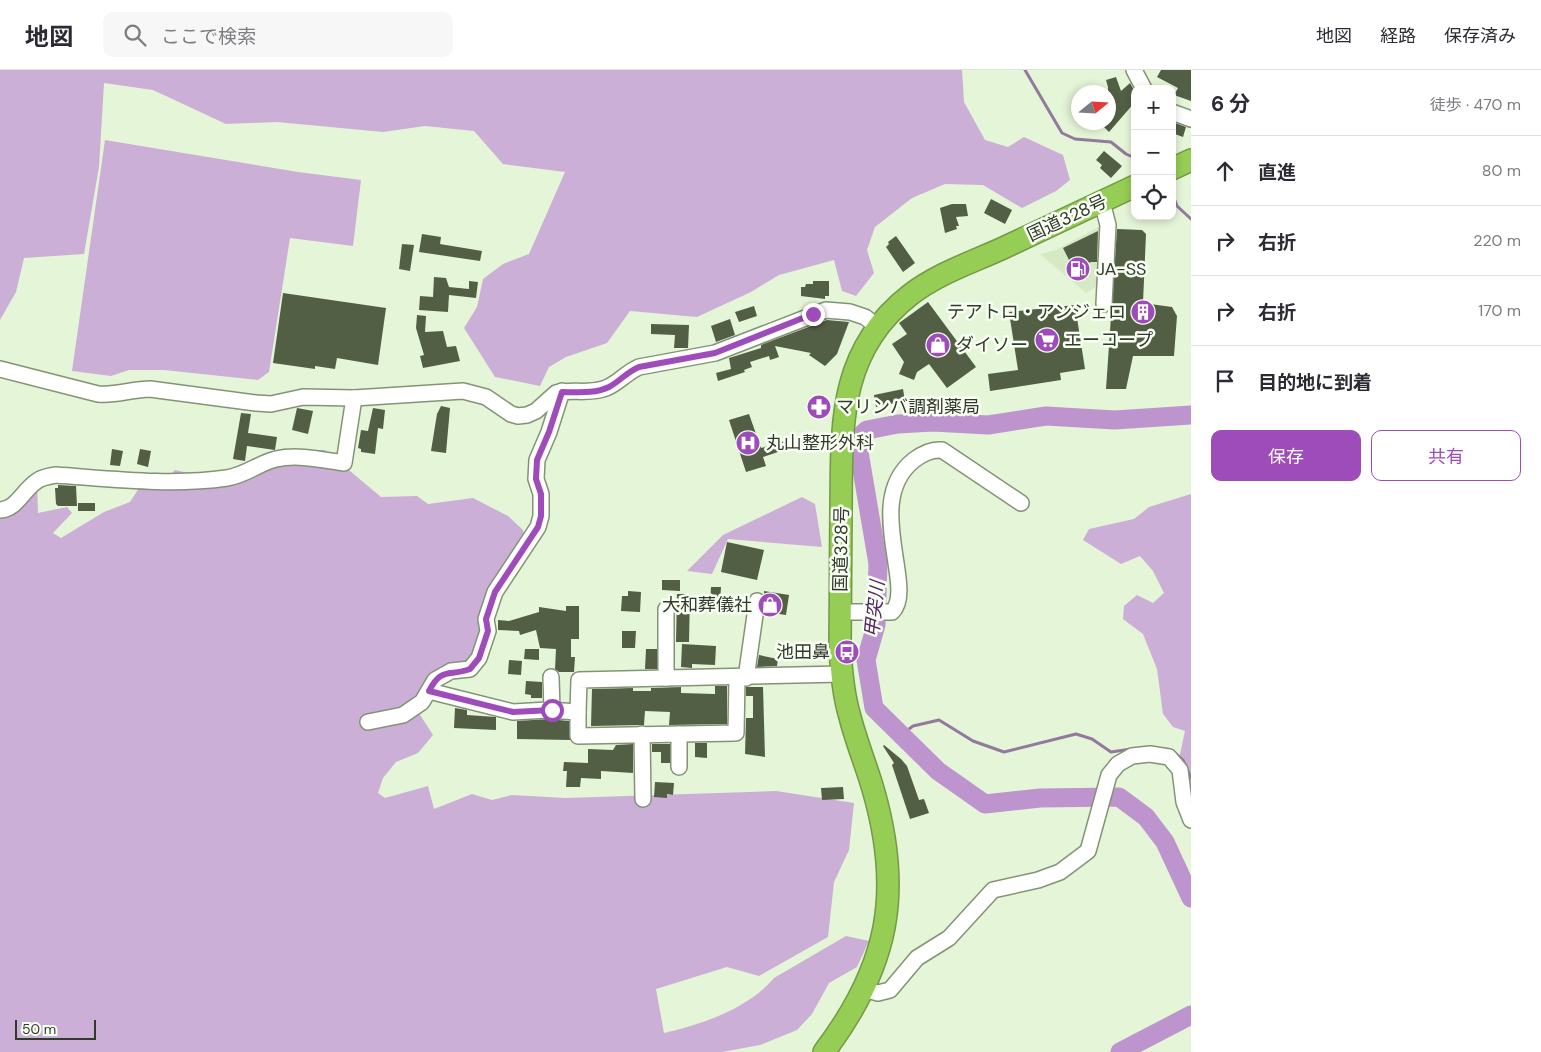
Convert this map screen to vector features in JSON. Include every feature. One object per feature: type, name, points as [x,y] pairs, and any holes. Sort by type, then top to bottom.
[{"type":"highway","points":[[1176,167],[1191,160]]},
{"type":"highway","name":"国道328号","points":[[824,1052],[864,989],[882,939],[887,912],[889,880],[887,850],[873,788],[849,716],[842,674],[844,612],[842,443],[846,399],[858,361],[879,328],[904,301],[934,279],[1131,188]]},
{"type":"street","points":[[1134,70],[1142,85]]},
{"type":"street","points":[[1176,113],[1191,119]]},
{"type":"street","points":[[1102,202],[1108,225],[1104,304]]},
{"type":"street","points":[[0,369],[109,395],[136,389],[150,389],[271,404],[303,397],[354,398],[463,391],[486,397],[511,414],[527,415],[536,411],[556,393],[592,392],[605,389],[628,371],[639,367],[715,353],[826,310],[850,312],[865,317],[879,328]]},
{"type":"street","points":[[368,722],[402,715],[422,702],[435,680],[451,671],[470,669],[479,658],[488,631],[486,619],[495,592],[538,527],[541,516],[541,494],[536,479],[537,460],[549,432],[562,392]]},
{"type":"street","points":[[0,510],[12,507],[23,493],[38,480],[56,475],[176,481],[228,478],[246,474],[276,459],[291,457],[344,463],[354,398]]},
{"type":"street","points":[[844,612],[892,612],[897,606],[898,596],[891,496],[895,483],[910,463],[930,450],[942,450],[1021,502]]},
{"type":"street","points":[[757,601],[741,678],[736,733],[578,736],[579,680],[741,678],[842,674]]},
{"type":"street","points":[[666,609],[666,678]]},
{"type":"street","points":[[552,677],[552,710]]},
{"type":"street","points":[[429,691],[513,712],[552,710],[578,712]]},
{"type":"street","points":[[642,734],[643,799]]},
{"type":"street","points":[[679,734],[679,767]]},
{"type":"street","points":[[864,989],[878,993],[890,990],[917,958],[949,938],[993,890],[1038,880],[1060,872],[1088,851],[1096,817],[1110,774],[1118,764],[1132,756],[1150,754],[1169,758],[1180,770],[1184,802],[1191,820]]},
{"type":"shaded area","points":[[0,70],[962,70],[964,102],[985,140],[1008,147],[1024,137],[1063,155],[1070,180],[1056,191],[1022,208],[983,185],[945,184],[912,198],[875,227],[867,250],[874,273],[856,296],[842,291],[834,260],[779,275],[751,292],[697,317],[630,311],[607,343],[566,357],[549,367],[540,386],[495,377],[464,328],[477,307],[483,279],[503,264],[529,254],[565,172],[503,164],[474,131],[425,126],[383,132],[277,122],[226,124],[153,90],[104,83],[99,167],[84,254],[24,258],[16,292],[0,320]]},
{"type":"shaded area","points":[[105,140],[298,172],[361,180],[353,246],[290,238],[269,372],[258,380],[164,370],[129,370],[111,376],[72,371]]},
{"type":"shaded area","name":"JA-SS","points":[[1102,225],[1098,285],[1086,293],[1040,254],[1056,250]]},
{"type":"shaded area","points":[[304,450],[325,450],[381,497],[417,496],[428,504],[473,498],[508,516],[523,530],[527,547],[512,563],[476,658],[447,666],[415,707],[433,735],[418,753],[396,762],[383,778],[378,793],[385,798],[428,786],[434,809],[472,794],[492,800],[512,795],[565,798],[776,791],[854,803],[849,850],[834,882],[828,937],[759,976],[727,967],[656,989],[664,1033],[709,1020],[738,1007],[763,989],[774,978],[846,936],[869,941],[857,967],[829,983],[812,1014],[797,1030],[760,1045],[722,1052],[0,1052],[0,514],[37,482],[38,513],[67,507],[72,513],[53,533],[61,538],[104,512],[130,502],[141,485],[157,489],[175,470],[229,482]]},
{"type":"shaded area","points":[[1191,494],[1191,792],[1179,759],[1185,731],[1173,727],[1163,714],[1157,669],[1143,634],[1123,619],[1124,606],[1137,595],[1153,603],[1164,593],[1153,571],[1140,556],[1121,564],[1083,540],[1089,529],[1134,519],[1149,507]]},
{"type":"shaded area","points":[[802,497],[815,504],[822,547],[728,539],[712,574],[687,571],[723,535]]},
{"type":"building","points":[[1161,70],[1191,70],[1191,101],[1176,96],[1178,88],[1176,85],[1157,77]]},
{"type":"building","points":[[1116,77],[1121,91],[1130,83],[1131,85],[1131,107],[1116,124],[1116,85],[1107,85],[1106,80]]},
{"type":"building","points":[[1176,123],[1186,127],[1183,137],[1176,134]]},
{"type":"building","points":[[1104,151],[1122,166],[1111,178],[1100,168],[1102,165],[1096,160]]},
{"type":"building","points":[[991,199],[1012,210],[1005,224],[984,213]]},
{"type":"building","points":[[952,204],[966,204],[968,216],[956,217],[959,226],[956,226],[957,229],[945,233],[940,208]]},
{"type":"building","name":"テアトロ・アンジェロ","points":[[1117,229],[1142,230],[1146,234],[1143,303],[1172,307],[1177,316],[1174,356],[1133,356],[1126,389],[1106,389]]},
{"type":"building","points":[[1098,231],[1097,262],[1091,262],[1074,270],[1063,248]]},
{"type":"building","points":[[422,234],[441,237],[440,244],[482,251],[480,261],[419,252]]},
{"type":"building","points":[[896,236],[915,263],[903,272],[886,247],[889,244],[888,242]]},
{"type":"building","points":[[402,244],[414,245],[410,271],[399,269]]},
{"type":"building","points":[[434,277],[446,278],[449,287],[469,289],[469,281],[478,282],[476,298],[449,295],[448,312],[419,310],[420,296],[433,297]]},
{"type":"building","points":[[813,281],[829,281],[829,296],[825,296],[825,299],[801,296],[801,287],[805,287],[806,284],[813,284]]},
{"type":"building","points":[[283,293],[386,308],[378,365],[337,358],[335,369],[315,366],[315,369],[273,363]]},
{"type":"building","name":"ダイソー","points":[[928,302],[976,367],[947,388],[929,364],[917,372],[914,380],[899,374],[904,362],[892,344],[907,334],[899,323]]},
{"type":"building","name":"エーコープ","points":[[1075,305],[1085,369],[1060,373],[1061,380],[990,391],[988,374],[1018,370],[1009,312]]},
{"type":"building","points":[[754,306],[757,316],[739,322],[735,312]]},
{"type":"building","points":[[417,315],[426,316],[425,332],[443,331],[447,347],[456,346],[460,361],[423,368],[420,356],[424,355],[416,328]]},
{"type":"building","points":[[730,319],[735,335],[716,342],[711,326]]},
{"type":"building","points":[[827,320],[849,322],[837,354],[825,366],[809,355],[811,353],[775,346],[779,357],[770,360],[769,356],[750,362],[752,367],[744,370],[745,372],[718,381],[716,373],[731,369],[729,358],[761,348],[761,345]]},
{"type":"building","points":[[651,324],[689,325],[688,348],[674,348],[675,335],[651,334]]},
{"type":"building","points":[[903,389],[905,401],[876,407],[874,395]]},
{"type":"building","points":[[441,406],[450,408],[446,453],[431,451],[437,414]]},
{"type":"building","points":[[297,408],[313,411],[308,434],[292,430]]},
{"type":"building","points":[[373,408],[385,410],[383,429],[378,428],[375,454],[361,452],[361,449],[358,448],[361,430],[368,431]]},
{"type":"building","points":[[241,413],[251,414],[248,433],[277,437],[275,450],[247,446],[245,461],[233,459]]},
{"type":"building","name":"丸山整形外科","points":[[749,414],[761,448],[785,441],[787,449],[763,457],[766,466],[746,472],[729,420]]},
{"type":"building","points":[[112,449],[123,451],[120,466],[110,465]]},
{"type":"building","points":[[140,449],[151,451],[148,467],[137,464]]},
{"type":"building","points":[[58,485],[76,486],[77,506],[58,506],[56,504],[55,488],[58,488]]},
{"type":"building","points":[[78,503],[95,503],[95,511],[78,511]]},
{"type":"building","points":[[727,542],[764,550],[757,580],[721,572]]},
{"type":"building","points":[[662,580],[680,580],[680,591],[662,590]]},
{"type":"building","points":[[711,587],[721,587],[720,603],[710,603]]},
{"type":"building","points":[[628,591],[641,592],[640,612],[621,611],[622,596],[628,596]]},
{"type":"building","points":[[764,591],[789,595],[786,615],[765,612]]},
{"type":"building","points":[[677,594],[690,594],[689,642],[676,642]]},
{"type":"building","points":[[566,606],[579,606],[579,639],[571,639],[571,657],[575,657],[574,672],[559,672],[555,669],[556,649],[540,648],[536,630],[520,635],[519,631],[498,630],[498,620],[509,621],[539,612],[539,607],[566,611]]},
{"type":"building","points":[[622,631],[636,631],[635,648],[622,648]]},
{"type":"building","points":[[682,644],[716,646],[715,665],[692,664],[692,668],[681,667]]},
{"type":"building","points":[[525,649],[539,649],[539,660],[524,659]]},
{"type":"building","points":[[646,649],[657,649],[657,669],[645,669]]},
{"type":"building","points":[[759,655],[778,659],[777,666],[757,667]]},
{"type":"building","points":[[509,660],[522,661],[521,675],[508,674]]},
{"type":"building","points":[[526,681],[542,682],[542,698],[531,698],[531,695],[525,694]]},
{"type":"building","points":[[715,686],[727,686],[727,724],[669,725],[670,712],[645,711],[644,725],[591,726],[592,689],[633,688],[633,691],[651,691],[651,688],[681,687],[681,693],[715,694]]},
{"type":"building","points":[[746,687],[763,687],[765,757],[745,754],[746,718],[753,718],[753,696],[746,696]]},
{"type":"building","points":[[455,708],[467,710],[467,715],[496,717],[496,730],[454,728]]},
{"type":"building","points":[[548,719],[569,721],[570,740],[517,739],[517,721]]},
{"type":"building","points":[[695,743],[707,743],[707,758],[695,757]]},
{"type":"building","points":[[633,744],[633,773],[601,771],[601,779],[581,778],[580,787],[566,787],[567,771],[563,771],[564,762],[588,763],[588,749],[613,750],[616,745]]},
{"type":"building","points":[[652,744],[670,744],[670,763],[661,763],[661,752],[652,752]]},
{"type":"building","points":[[884,745],[907,766],[919,800],[924,799],[929,813],[910,819],[892,765],[894,763]]},
{"type":"building","points":[[655,782],[674,783],[673,795],[667,794],[667,798],[654,797]]},
{"type":"building","points":[[843,787],[844,799],[822,800],[821,788]]},
{"type":"waterway","points":[[1025,70],[1062,133],[1075,139],[1111,142],[1131,156]]},
{"type":"waterway","points":[[1176,203],[1191,219]]},
{"type":"waterway","name":"甲突川","points":[[1191,415],[1115,420],[1046,416],[988,425],[933,422],[898,424],[867,430],[860,436],[859,452],[878,564],[876,625],[866,660],[874,708],[938,771],[985,804],[1040,798],[1119,797],[1146,817],[1165,842],[1191,898]]},
{"type":"waterway","points":[[901,735],[913,726],[939,720],[973,741],[1004,752],[1076,734],[1092,739],[1111,752],[1131,749]]},
{"type":"waterway","points":[[1152,748],[1166,749]]},
{"type":"waterway","points":[[1174,752],[1183,760],[1191,778]]},
{"type":"waterway","name":"甲突川","points":[[1120,1052],[1191,1015]]},
{"type":"place","name":"JA-SS","points":[[1078,269]]},
{"type":"place","name":"テアトロ・アンジェロ","points":[[1143,312]]},
{"type":"place","name":"エーコープ","points":[[1047,340]]},
{"type":"place","name":"ダイソー","points":[[938,345]]},
{"type":"place","name":"マリンバ調剤薬局","points":[[819,407]]},
{"type":"place","name":"丸山整形外科","points":[[748,443]]},
{"type":"place","name":"大和葬儀社","points":[[770,605]]},
{"type":"place","name":"池田鼻","points":[[847,652]]},
{"type":"route","points":[[552,710],[513,712],[429,691],[435,680],[451,671],[470,669],[479,658],[488,631],[486,619],[495,592],[538,527],[541,516],[541,494],[536,479],[537,460],[549,432],[562,392],[592,392],[605,389],[612,386],[618,378],[628,371],[639,367],[715,353],[813,314]]}]
